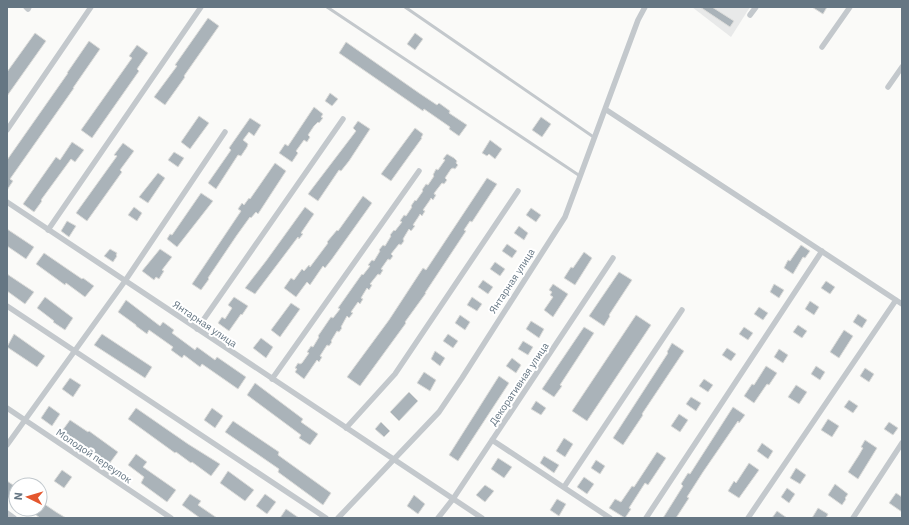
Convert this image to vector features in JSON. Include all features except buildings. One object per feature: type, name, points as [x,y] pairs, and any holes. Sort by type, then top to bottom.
[{"type":"street","points":[[26,7],[28,9],[29,7]]},
{"type":"street","points":[[7,130],[91,7]]},
{"type":"street","points":[[48,230],[201,7]]},
{"type":"street","name":"Янтарная улица","points":[[394,459],[439,412],[565,217],[638,20],[645,7]]},
{"type":"street","points":[[750,15],[756,7]]},
{"type":"street","points":[[822,47],[850,7]]},
{"type":"street","points":[[888,87],[902,67]]},
{"type":"street","points":[[605,109],[902,304]]},
{"type":"street","points":[[197,329],[343,119]]},
{"type":"street","points":[[7,445],[125,281],[224,132]]},
{"type":"street","points":[[272,379],[419,171]]},
{"type":"street","points":[[346,428],[395,374],[518,190]]},
{"type":"street","name":"Янтарная улица","points":[[7,202],[482,518]]},
{"type":"street","points":[[646,518],[822,251]]},
{"type":"street","name":"Декоративная улица","points":[[438,518],[453,499],[613,258]]},
{"type":"street","points":[[748,518],[896,300]]},
{"type":"street","points":[[7,306],[326,518]]},
{"type":"street","points":[[564,487],[682,310]]},
{"type":"street","name":"Молодой переулок","points":[[7,408],[171,518]]},
{"type":"street","points":[[492,440],[610,518]]},
{"type":"street","points":[[853,518],[901,446]]},
{"type":"street","points":[[338,518],[394,459]]},
{"type":"street","points":[[7,513],[14,518]]},
{"type":"lane","points":[[327,7],[580,176]]},
{"type":"lane","points":[[405,7],[595,138]]},
{"type":"shaded area","points":[[692,7],[750,7],[731,37]]}]
